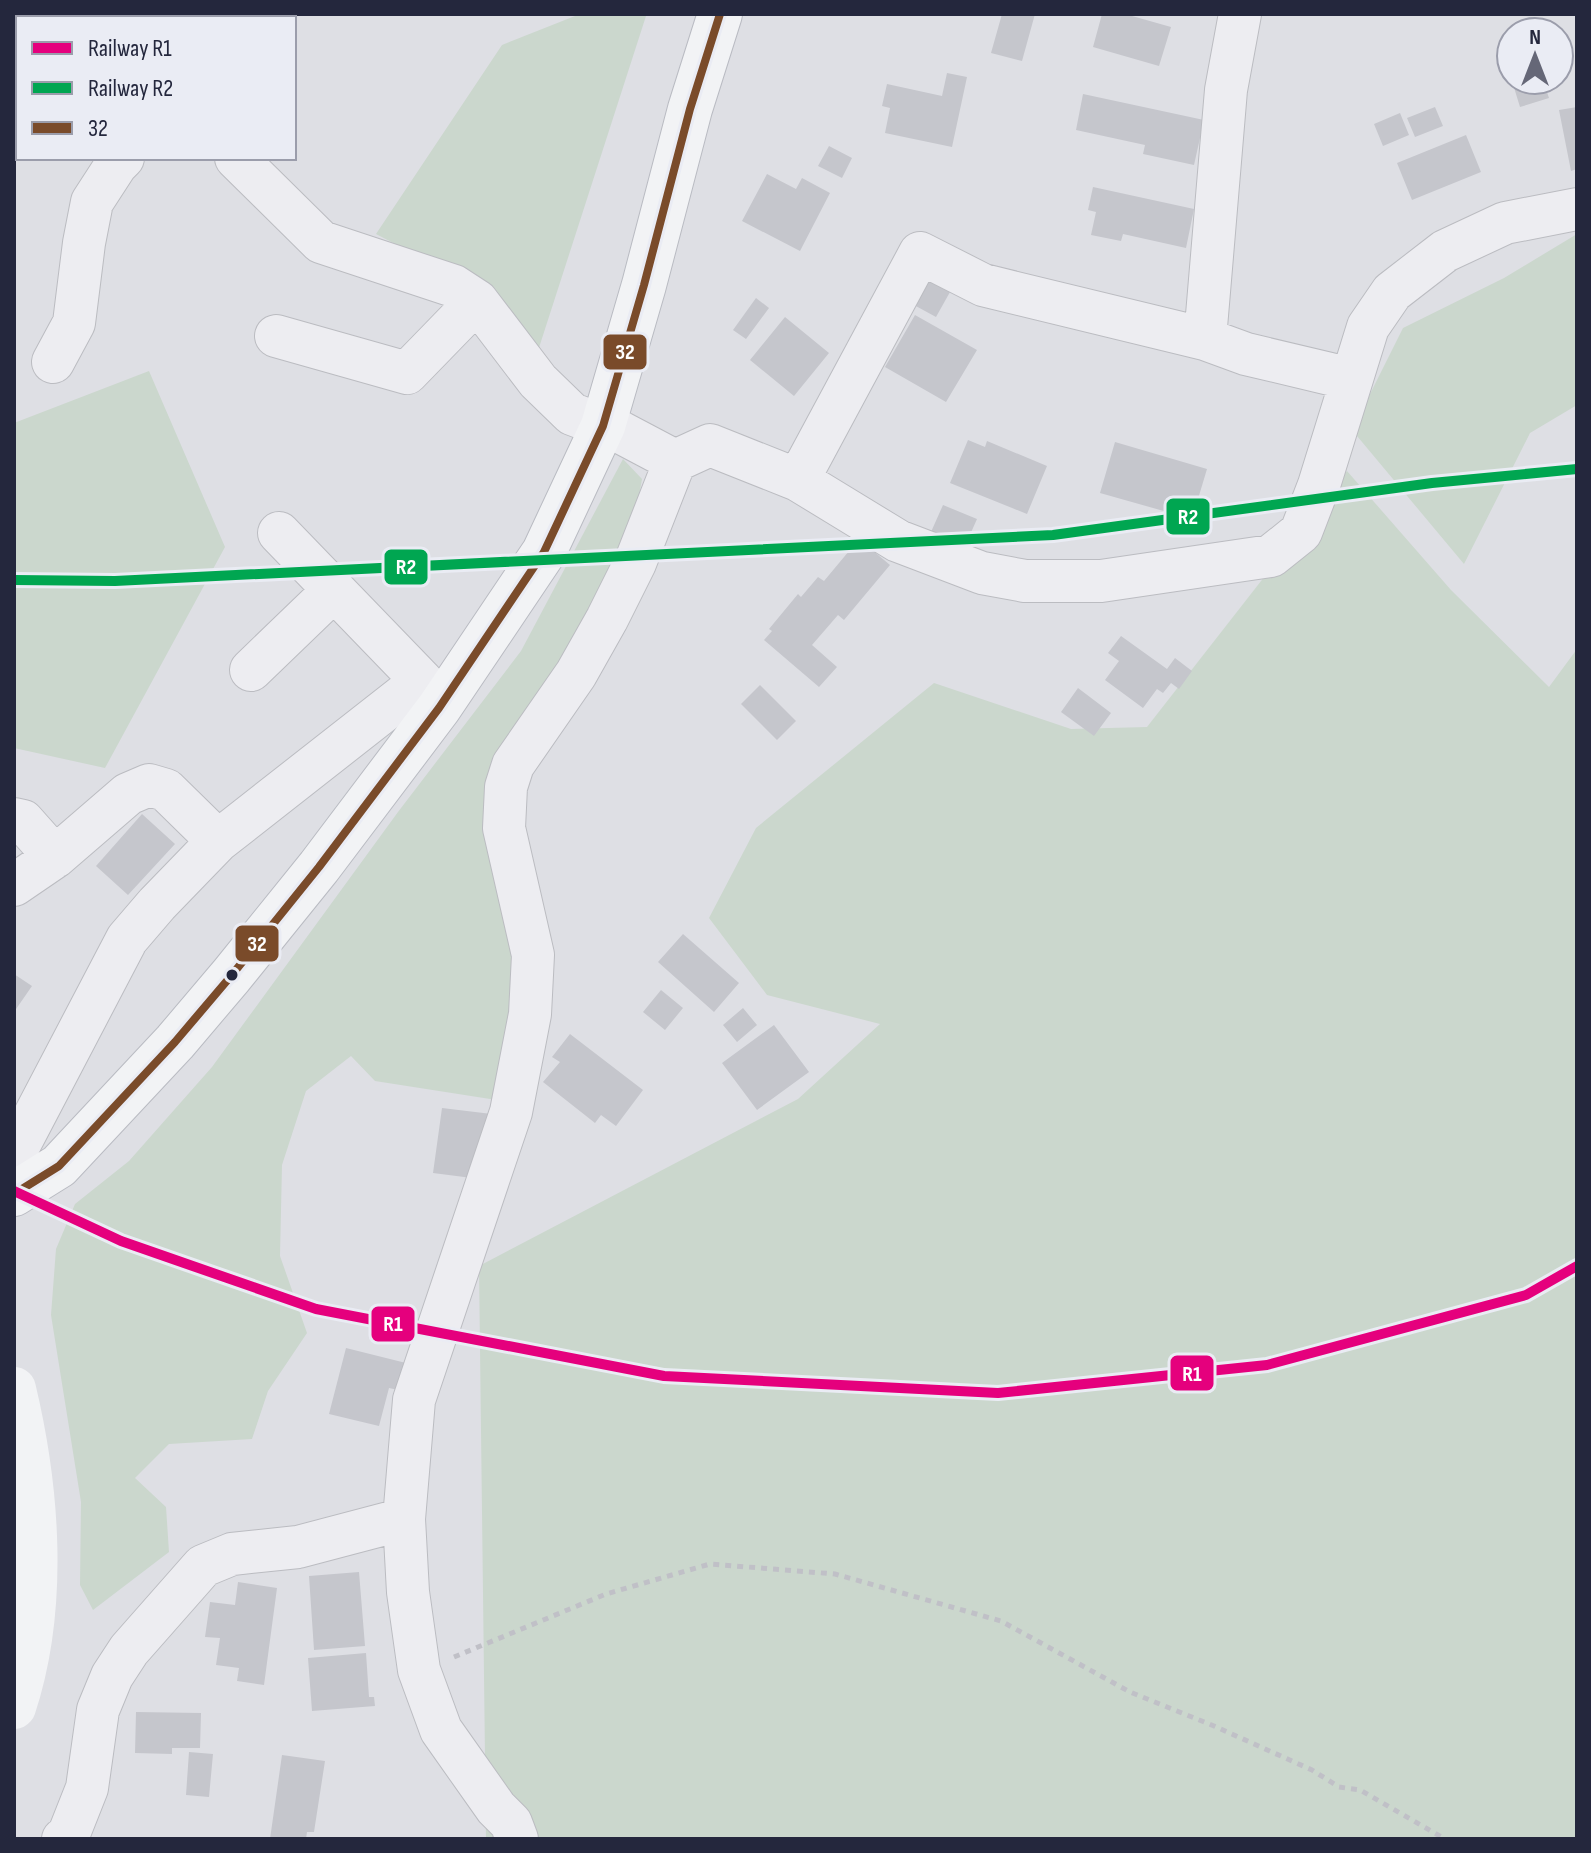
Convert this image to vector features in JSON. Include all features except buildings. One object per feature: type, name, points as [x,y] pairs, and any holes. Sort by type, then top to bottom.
[{"type":"main road","points":[[21,1190],[59,1166],[175,1042],[319,867],[430,694],[544,552],[603,426],[690,109],[720,14]]},
{"type":"main road","points":[[14,1389],[28,1473],[34,1539],[34,1604],[26,1671],[14,1707]]},
{"type":"street","points":[[1205,339],[1226,90],[1240,14]]},
{"type":"street","points":[[53,362],[74,323],[92,202],[121,160]]},
{"type":"street","points":[[238,160],[321,242],[454,286],[477,301],[538,381],[572,414],[675,461]]},
{"type":"street","points":[[517,1839],[511,1823],[496,1808],[441,1730],[419,1670],[408,1592],[404,1519],[414,1400],[511,1112],[530,1014],[533,955],[504,828],[506,787],[513,765],[576,674],[607,619],[635,563],[675,461],[710,445],[798,480],[898,541],[982,573],[1025,581],[1101,581],[1271,556],[1301,532],[1319,485],[1368,327],[1392,292],[1445,251],[1505,223],[1577,209]]},
{"type":"street","points":[[798,480],[920,253],[983,285],[1205,339],[1246,354],[1351,379]]},
{"type":"street","points":[[276,336],[407,373],[477,301]]},
{"type":"street","points":[[21,1190],[16,1151],[127,939],[218,841],[430,694],[279,533]]},
{"type":"street","points":[[251,670],[334,590]]},
{"type":"street","points":[[14,885],[55,857],[128,794],[149,785],[166,790],[218,841]]},
{"type":"street","points":[[14,819],[23,821],[55,857]]},
{"type":"street","points":[[63,1839],[68,1836],[87,1788],[98,1710],[112,1676],[129,1650],[203,1566],[232,1554],[298,1547],[404,1519]]},
{"type":"path","points":[[419,1670],[606,1594],[710,1564],[835,1574],[1001,1621],[1130,1692],[1312,1770],[1339,1787],[1360,1790],[1445,1839]]},
{"type":"shaded area","points":[[90,14],[202,14],[200,16]]},
{"type":"shaded area","points":[[575,16],[646,16],[536,357],[476,286],[376,234],[502,45]]},
{"type":"shaded area","points":[[1577,234],[1577,405],[1530,433],[1464,564],[1352,430],[1403,328],[1504,278]]},
{"type":"shaded area","points":[[149,371],[225,547],[105,768],[14,748],[14,423]]},
{"type":"shaded area","points":[[623,459],[642,479],[633,530],[505,761],[522,958],[503,1101],[375,1081],[351,1056],[306,1091],[282,1165],[280,1256],[307,1333],[268,1391],[252,1439],[169,1444],[135,1478],[166,1507],[169,1552],[93,1610],[80,1585],[81,1502],[51,1315],[56,1249],[75,1204],[129,1161],[212,1067],[398,812],[521,651]]},
{"type":"shaded area","points":[[1347,471],[1451,590],[1549,687],[1577,649],[1577,1839],[486,1839],[479,1266],[798,1099],[880,1024],[767,995],[709,918],[756,828],[934,683],[1071,729],[1147,727]]},
{"type":"rail line","name":"R2","points":[[14,580],[115,581],[1053,535],[1432,483],[1577,469]]},
{"type":"rail line","name":"R1","points":[[14,1191],[121,1241],[316,1309],[664,1376],[998,1393],[1267,1365],[1526,1295],[1577,1266]]},
{"type":"transit line","name":"32","points":[[14,1194],[59,1166],[175,1042],[231,976],[319,867],[439,708],[544,552],[603,426],[690,109],[720,14]]}]
